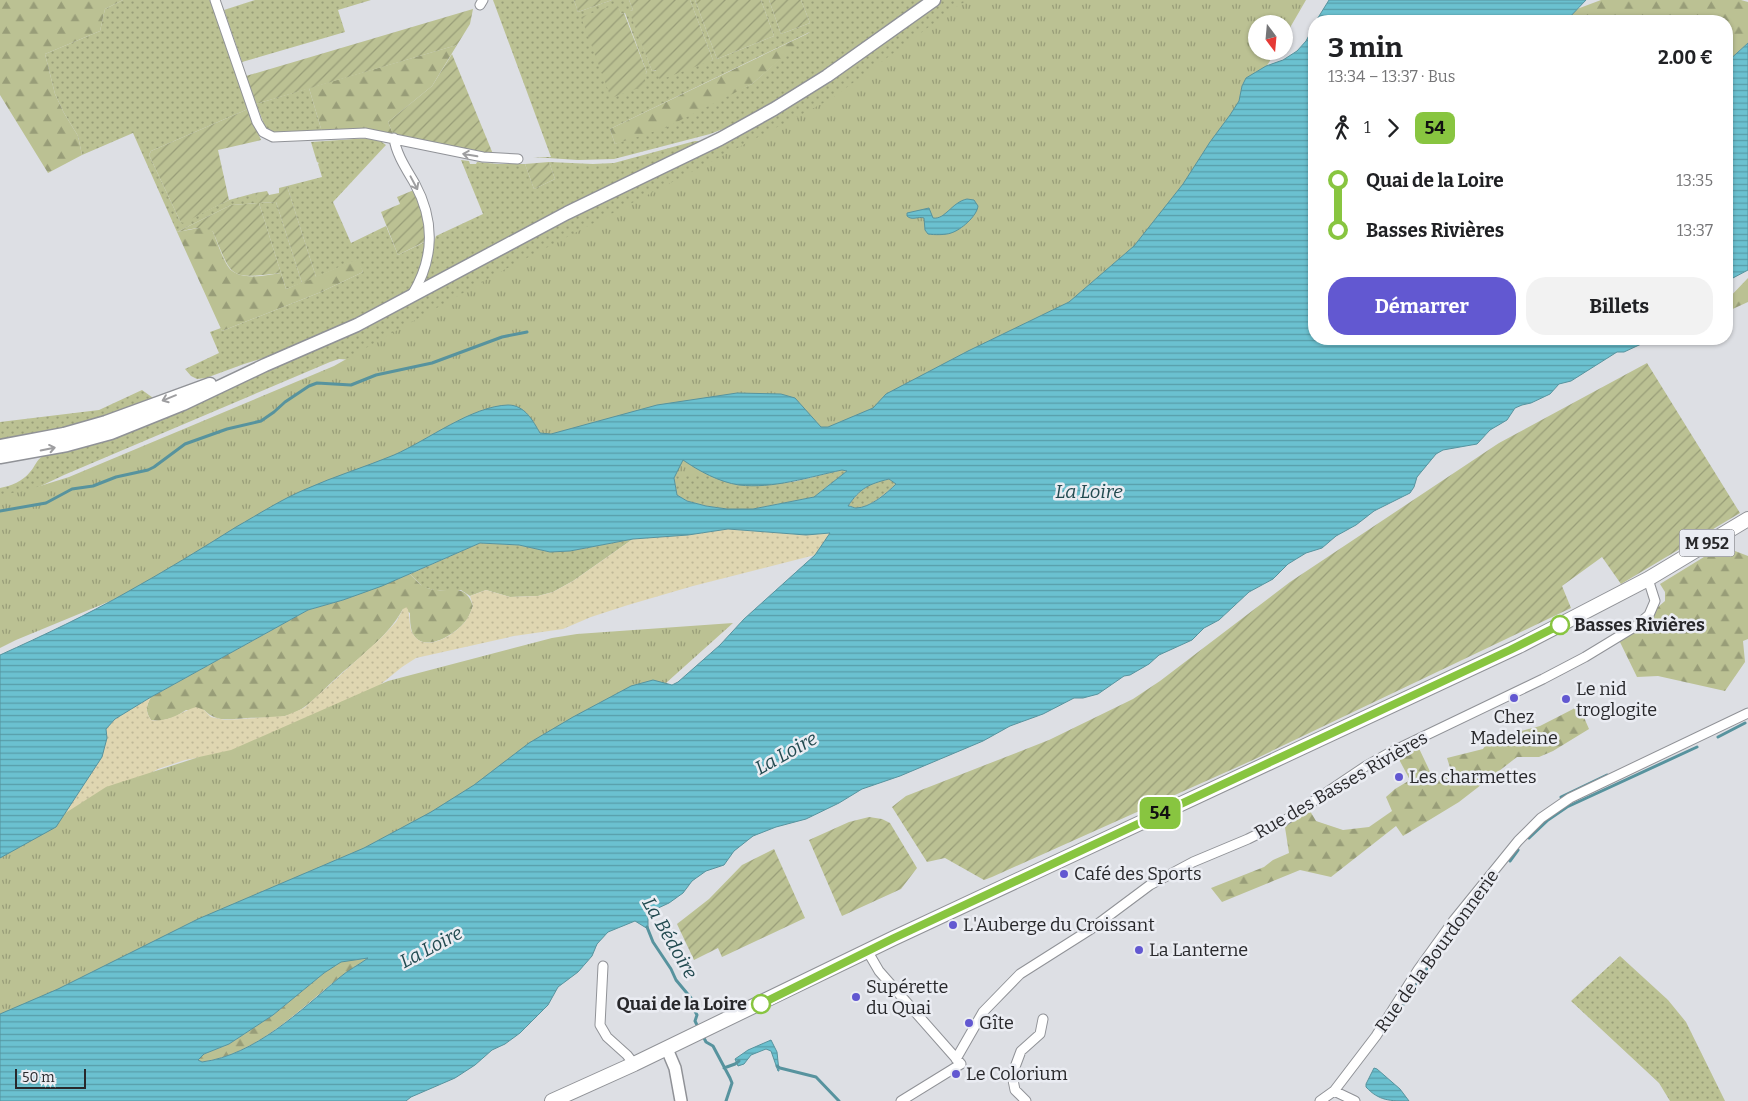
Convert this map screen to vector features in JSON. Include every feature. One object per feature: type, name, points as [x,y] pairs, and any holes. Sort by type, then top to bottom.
[{"type":"main road","points":[[0,458],[67,445],[111,432],[183,404],[357,325],[567,213],[720,139],[774,109],[827,76],[934,0]]},
{"type":"main road","points":[[0,446],[64,434],[106,422],[179,394],[265,366]]},
{"type":"main road","name":"M 952","points":[[552,1101],[1510,650],[1648,579],[1748,519]]},
{"type":"street","points":[[215,0],[257,122],[263,132],[268,135],[282,137],[355,133],[394,138],[483,157],[518,159]]},
{"type":"street","points":[[394,138],[397,149],[422,201],[430,229],[430,247],[420,280],[410,298]]},
{"type":"street","name":"Rue des Basses Rivières","points":[[958,1062],[983,1012],[1020,974],[1084,933],[1168,874],[1284,820],[1366,766],[1391,752],[1544,679],[1618,638],[1649,615],[1655,601],[1648,579]]},
{"type":"street","name":"Rue de la Bourdonnerie","points":[[1320,1101],[1334,1091],[1376,1036],[1418,970],[1454,920],[1518,840],[1541,818],[1570,798],[1748,713]]},
{"type":"street","points":[[873,949],[880,972],[958,1062],[901,1101]]},
{"type":"street","points":[[603,966],[600,1025],[607,1037],[634,1064]]},
{"type":"street","points":[[1026,1101],[1014,1087],[1012,1075],[1021,1051],[1040,1034],[1043,1019]]},
{"type":"street","points":[[667,1048],[675,1068],[681,1101]]},
{"type":"street","points":[[1334,1091],[1356,1101]]},
{"type":"green space","points":[[0,0],[123,0],[105,9],[100,31],[45,54],[55,94],[78,136],[82,155],[48,173],[0,95]]},
{"type":"green space","points":[[123,0],[213,0],[248,109],[151,151],[149,155],[180,221],[183,222],[229,200],[255,193],[259,203],[231,205],[177,232],[133,133],[82,155],[78,136],[55,94],[45,54],[100,31],[105,9]]},
{"type":"green space","points":[[255,0],[371,0],[338,10],[345,32],[242,62],[224,10]]},
{"type":"green space","points":[[493,0],[574,0],[578,12],[612,0],[629,0],[633,10],[630,11],[652,71],[713,60],[690,0],[695,0],[717,59],[774,36],[761,0],[769,0],[781,34],[810,23],[801,0],[923,0],[836,63],[731,126],[710,134],[614,159],[578,160],[533,157],[551,157]],"holes":[[[617,4],[621,14],[625,13],[647,73],[643,74]],[[810,32],[752,84],[615,144],[610,129]]]},
{"type":"green space","points":[[574,0],[612,0],[578,12]]},
{"type":"green space","points":[[629,0],[690,0],[713,60],[660,80],[656,70],[652,71],[629,11],[633,10]]},
{"type":"green space","points":[[695,0],[761,0],[774,36],[717,59]]},
{"type":"green space","points":[[769,0],[801,0],[810,23],[781,34]]},
{"type":"green space","points":[[941,0],[987,0],[973,33],[353,360],[339,359],[330,362],[64,475],[24,494],[0,500],[0,488],[24,478],[43,456],[336,341],[414,302],[527,240],[702,152]]},
{"type":"green space","points":[[968,0],[1306,0],[1293,22],[1293,15],[1248,15],[1248,60],[1270,60],[1208,161],[1001,411],[722,475],[636,476],[137,590],[0,648],[0,495],[24,491],[69,477],[334,366],[502,271],[831,99]]},
{"type":"green space","points":[[1601,0],[1741,0],[1748,2],[1748,43],[1733,57],[1733,15],[1572,15],[1577,9]]},
{"type":"green space","points":[[617,4],[621,14],[624,13],[647,73],[643,75],[647,85],[611,98],[581,17]]},
{"type":"green space","points":[[473,9],[470,24],[457,45],[256,104],[246,76]]},
{"type":"green space","points":[[813,31],[752,84],[665,128],[615,144],[610,129]]},
{"type":"green space","points":[[457,45],[432,86],[388,122],[393,134],[322,132],[309,88]]},
{"type":"green space","points":[[452,54],[493,155],[393,134],[388,122],[432,86]]},
{"type":"green space","points":[[309,88],[322,132],[286,134],[266,129],[256,104]]},
{"type":"green space","points":[[248,109],[261,140],[218,150],[229,200],[183,223],[180,221],[149,155],[151,151]]},
{"type":"green space","points":[[369,138],[379,140],[386,145],[333,202],[351,243],[386,226],[398,255],[429,240],[411,291],[286,351],[206,378],[197,379],[191,376],[185,369],[219,353],[210,332],[221,328],[222,331],[321,292],[363,272],[357,260],[316,277],[287,186],[322,177],[311,142]]},
{"type":"green space","points":[[695,141],[702,141],[424,285],[422,280],[436,236],[483,214],[461,160],[469,161],[470,164],[476,164],[477,162],[525,164],[534,189],[555,179],[549,162],[614,163]]},
{"type":"green space","points":[[549,162],[555,179],[534,189],[525,164]]},
{"type":"green space","points":[[287,186],[315,278],[302,283],[276,202],[259,203],[281,273],[241,275],[229,267],[213,232],[200,228],[177,232],[231,205],[258,203],[255,193],[267,191],[269,195],[279,193],[279,188]]},
{"type":"green space","points":[[414,190],[421,207],[426,241],[398,255],[381,212],[400,204],[397,197]]},
{"type":"green space","points":[[276,202],[302,283],[286,289],[259,203]]},
{"type":"green space","points":[[208,228],[213,232],[223,258],[231,270],[249,276],[281,273],[286,289],[358,259],[363,272],[321,292],[222,331],[177,232]]},
{"type":"green space","points":[[1748,278],[1748,302],[1733,309],[1733,294]]},
{"type":"green space","points":[[1647,363],[1740,513],[1621,584],[1602,557],[1562,586],[1571,608],[1253,760],[992,877],[984,880],[945,858],[927,862],[892,807],[906,796],[1049,740],[1133,699],[1160,681],[1290,582],[1499,443]]},
{"type":"green space","points":[[142,390],[156,400],[77,425],[0,443],[0,422],[99,410]]},
{"type":"green space","points":[[683,460],[716,478],[739,485],[793,482],[842,470],[847,471],[814,497],[753,509],[727,509],[687,501],[677,495],[674,478]]},
{"type":"green space","points":[[889,479],[896,484],[878,499],[861,507],[848,506],[866,488]]},
{"type":"green space","points":[[633,539],[573,581],[553,592],[538,596],[510,597],[486,590],[470,596],[461,590],[434,590],[423,587],[410,574],[480,543],[519,545],[550,552],[570,551]]},
{"type":"green space","points":[[1730,541],[1735,551],[1748,556],[1748,639],[1743,641],[1745,662],[1725,691],[1658,676],[1637,677],[1618,638],[1636,626],[1665,601],[1665,592],[1660,584]]},
{"type":"green space","points":[[410,574],[419,583],[432,590],[459,590],[469,598],[473,606],[470,614],[453,633],[438,641],[423,642],[417,639],[412,632],[410,613],[403,609],[389,629],[362,656],[306,706],[293,714],[276,717],[219,719],[204,710],[186,710],[175,717],[160,721],[151,720],[149,717],[147,708],[151,697],[308,610],[343,600]]},
{"type":"green space","points":[[733,623],[426,898],[0,1066],[0,855],[106,787],[199,757],[231,750],[388,681],[552,638],[577,634]]},
{"type":"green space","points":[[1579,706],[1589,729],[1553,751],[1539,757],[1517,757],[1459,802],[1403,836],[1396,826],[1331,877],[1300,870],[1222,902],[1211,888],[1264,867],[1273,860],[1289,853],[1284,821],[1307,806],[1316,821],[1343,830],[1369,827],[1392,811],[1386,797],[1410,780],[1394,750],[1415,740],[1435,782],[1452,774],[1447,758],[1483,749],[1490,739],[1540,726]]},
{"type":"green space","points":[[869,817],[882,819],[890,823],[917,868],[901,889],[842,916],[809,840],[849,822]]},
{"type":"green space","points":[[774,849],[805,918],[722,957],[718,948],[694,960],[677,924],[709,899],[742,865]]},
{"type":"green space","points":[[1620,956],[1668,1000],[1686,1022],[1725,1101],[1670,1101],[1659,1083],[1571,1001]]},
{"type":"green space","points":[[369,958],[340,977],[293,1016],[259,1040],[241,1050],[222,1057],[202,1062],[198,1060],[204,1054],[229,1044],[273,1015],[341,961]]},
{"type":"sand","points":[[728,529],[806,535],[830,533],[815,555],[693,586],[628,605],[591,617],[563,629],[514,636],[416,658],[359,702],[231,752],[185,760],[158,769],[56,827],[102,757],[107,738],[106,729],[115,719],[151,697],[147,708],[148,714],[151,720],[157,721],[168,719],[196,707],[204,710],[211,717],[225,720],[285,716],[304,708],[381,638],[396,622],[403,609],[407,607],[413,634],[418,640],[432,642],[447,637],[465,621],[473,606],[470,596],[486,590],[510,597],[538,596],[553,592],[573,581],[633,539],[688,535]]},
{"type":"water","points":[[1329,0],[1586,0],[1572,15],[1320,15]]},
{"type":"water","name":"La Loire","points":[[1308,37],[1308,345],[1639,345],[1624,352],[1617,352],[1571,381],[1559,384],[1550,394],[1515,408],[1507,420],[1490,430],[1477,444],[1443,450],[1436,454],[1417,477],[1410,493],[1374,511],[1356,525],[1336,536],[1322,548],[1306,553],[1288,564],[1273,579],[1249,592],[1219,620],[1204,628],[1192,640],[1159,655],[1149,664],[1130,675],[1124,676],[1098,694],[1074,698],[1043,714],[1010,726],[983,741],[900,776],[862,789],[806,819],[776,827],[753,836],[734,851],[724,865],[706,871],[692,881],[683,893],[656,909],[648,917],[648,929],[635,921],[608,932],[597,944],[592,956],[578,972],[558,987],[548,1005],[520,1033],[505,1044],[492,1050],[475,1065],[455,1078],[406,1101],[0,1101],[0,1014],[58,989],[198,919],[364,848],[431,812],[474,785],[529,743],[631,686],[653,680],[672,685],[678,682],[815,555],[830,533],[806,535],[728,529],[688,535],[633,539],[570,551],[550,552],[519,545],[480,543],[382,586],[308,610],[115,719],[106,729],[107,738],[102,757],[56,827],[0,858],[0,655],[113,600],[288,497],[394,455],[465,417],[494,407],[508,405],[519,408],[528,414],[540,433],[551,434],[657,405],[737,393],[781,394],[795,398],[821,427],[828,427],[873,408],[886,394],[968,351],[1069,302],[1134,246],[1183,184],[1239,101],[1246,78],[1266,66],[1283,60],[1293,60],[1293,54]],"holes":[[[683,460],[710,476],[739,485],[752,486],[778,484],[842,470],[847,471],[814,497],[753,509],[727,509],[706,506],[687,501],[677,495],[674,478]],[[889,479],[896,484],[883,496],[867,506],[856,508],[848,506],[861,491],[870,485]],[[368,958],[342,975],[276,1030],[258,1041],[222,1058],[202,1062],[198,1060],[204,1054],[229,1044],[273,1015],[324,973],[341,962]]]},
{"type":"water","points":[[1748,43],[1748,270],[1733,278],[1733,57]]},
{"type":"water","points":[[967,199],[974,200],[978,206],[975,214],[964,226],[949,234],[928,234],[925,230],[924,218],[911,218],[907,216],[907,213],[929,208],[933,218],[937,218]]},
{"type":"water","points":[[771,1040],[777,1052],[779,1071],[771,1051],[766,1049],[751,1055],[744,1064],[738,1066],[735,1059],[748,1050]]},
{"type":"water","points":[[1374,1068],[1400,1089],[1409,1101],[1380,1098],[1371,1092],[1366,1087],[1366,1084]]},
{"type":"waterway","points":[[0,511],[46,503],[72,489],[93,486],[116,477],[148,470],[185,444],[227,429],[261,421],[285,402],[309,386],[317,383],[351,385],[376,375],[432,363],[502,337],[527,332]]},
{"type":"waterway","points":[[1718,737],[1745,723]]},
{"type":"waterway","points":[[1529,838],[1548,820],[1567,807],[1697,747]]},
{"type":"waterway","points":[[1561,797],[1607,775]]},
{"type":"waterway","points":[[1510,861],[1518,850]]},
{"type":"waterway","points":[[1475,905],[1495,879]]},
{"type":"waterway","points":[[1421,977],[1466,916]]},
{"type":"waterway","name":"La Bédoire","points":[[647,927],[653,942],[676,980],[691,998],[692,1006],[697,1015],[695,1021],[699,1029]]},
{"type":"waterway","points":[[1396,1016],[1417,982]]},
{"type":"waterway","name":"La Bédoire","points":[[702,1034],[706,1042],[713,1046],[732,1083],[726,1101]]},
{"type":"waterway","points":[[724,1068],[739,1061]]},
{"type":"waterway","points":[[777,1066],[816,1077],[839,1101]]},
{"type":"bus line","name":"54","points":[[761,1004],[894,938],[1560,625]]},
{"type":"place","name":"Basses Rivières","points":[[1560,625]]},
{"type":"place","name":"Chez Madeleine","points":[[1514,698]]},
{"type":"place","name":"Le nid troglogite","points":[[1566,699]]},
{"type":"place","name":"Les charmettes","points":[[1399,777]]},
{"type":"place","name":"Café des Sports","points":[[1064,874]]},
{"type":"place","name":"L'Auberge du Croissant","points":[[953,925]]},
{"type":"place","name":"La Lanterne","points":[[1139,950]]},
{"type":"place","name":"Supérette du Quai","points":[[856,997]]},
{"type":"place","name":"Quai de la Loire","points":[[761,1004]]},
{"type":"place","name":"Gîte","points":[[969,1023]]},
{"type":"place","name":"Le Colorium","points":[[956,1074]]}]
